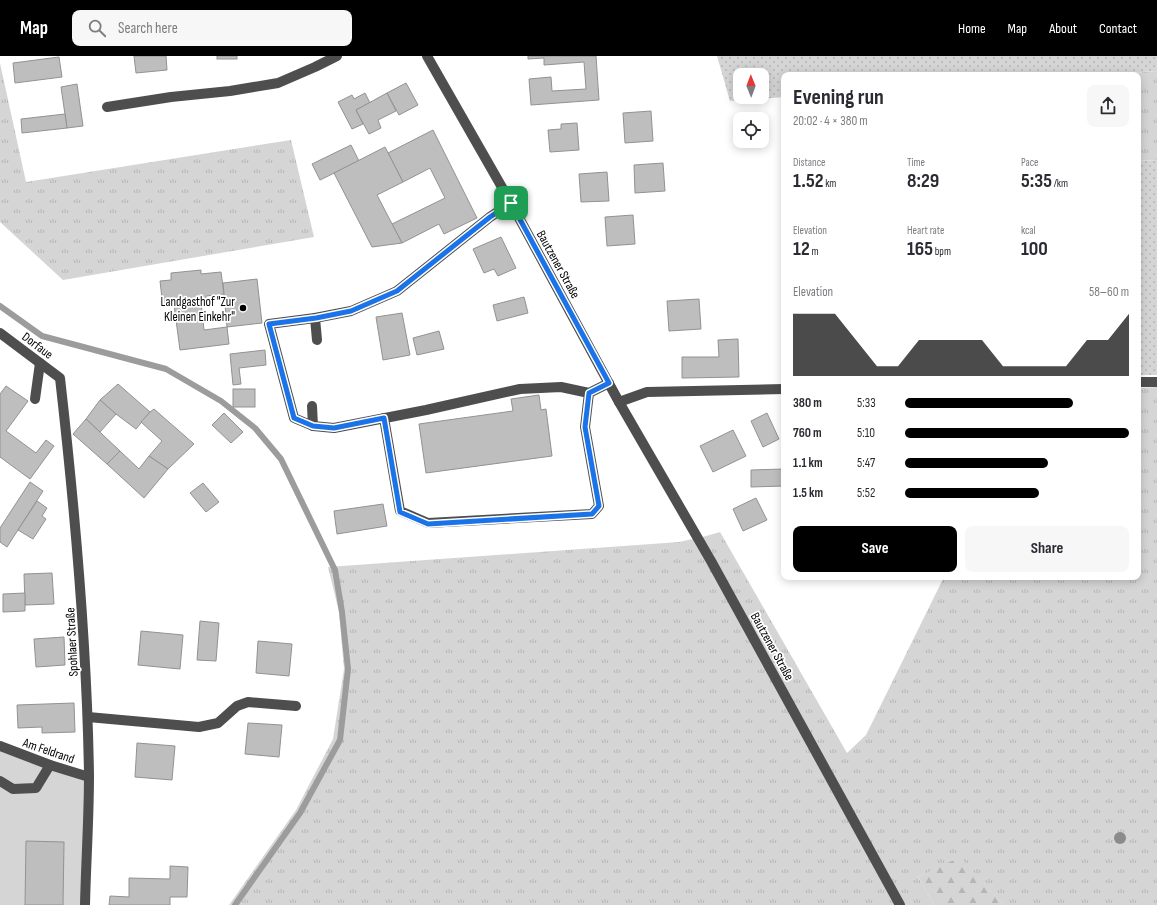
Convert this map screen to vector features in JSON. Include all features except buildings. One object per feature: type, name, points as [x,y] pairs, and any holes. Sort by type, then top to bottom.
[{"type":"street","points":[[107,107],[171,96],[230,91],[278,83],[337,56]]},
{"type":"street","name":"Bautzener Straße","points":[[427,56],[511,203],[619,402],[711,561],[900,905]]},
{"type":"street","points":[[511,203],[490,217],[397,291],[351,311],[316,318],[269,324],[294,418],[313,426],[334,428],[520,389],[561,387],[589,393],[609,383]]},
{"type":"street","points":[[316,318],[317,340]]},
{"type":"street","name":"Dorfaue","points":[[0,333],[60,378]]},
{"type":"street","points":[[35,399],[40,363]]},
{"type":"street","name":"Spohlaer Straße","points":[[60,378],[83,620],[88,717],[89,777],[85,905]]},
{"type":"street","points":[[1141,382],[1157,382]]},
{"type":"street","points":[[619,402],[647,392],[781,389]]},
{"type":"street","points":[[384,418],[400,512],[428,524],[592,514],[599,506],[585,427],[589,393]]},
{"type":"street","points":[[312,406],[313,426]]},
{"type":"street","points":[[88,717],[199,727],[218,723],[238,706],[248,702],[296,706]]},
{"type":"street","name":"Am Feldrand","points":[[0,746],[50,765],[89,777]]},
{"type":"street","points":[[0,782],[13,789],[36,788],[50,765]]},
{"type":"green space","points":[[717,56],[1157,56],[1157,71],[1141,72],[781,72],[781,97],[769,98],[769,68],[733,68],[733,101],[730,101]]},
{"type":"green space","points":[[0,63],[26,182],[291,140],[314,237],[63,280],[0,222]]},
{"type":"green space","points":[[1157,71],[1157,160],[1141,161],[1141,72]]},
{"type":"green space","points":[[1157,160],[1157,375],[1141,375],[1141,161]]},
{"type":"green space","points":[[1157,387],[1157,905],[1004,905],[960,858],[918,877],[934,905],[901,905],[699,538],[720,532],[847,753],[866,735],[943,580],[1141,580],[1141,388]]},
{"type":"green space","points":[[697,538],[899,905],[229,905],[296,810],[333,739],[344,669],[339,612],[328,567],[679,542]]},
{"type":"green space","points":[[0,747],[89,777],[85,905],[0,905]]},
{"type":"green space","points":[[960,857],[1004,905],[934,905],[918,877]]},
{"type":"waterway","points":[[0,306],[42,336],[166,369],[221,401],[255,428],[281,459],[335,570],[342,612],[348,669],[340,740],[300,813],[235,905]]},
{"type":"place","name":"Landgasthof \"Zur Kleinen Einkehr\"","points":[[243,308]]},
{"type":"route","points":[[511,203],[609,383],[589,393],[585,427],[599,506],[592,514],[428,524],[400,512],[384,418],[334,428],[313,426],[294,418],[269,324],[316,318],[351,311],[397,291],[490,217],[511,203]]}]
